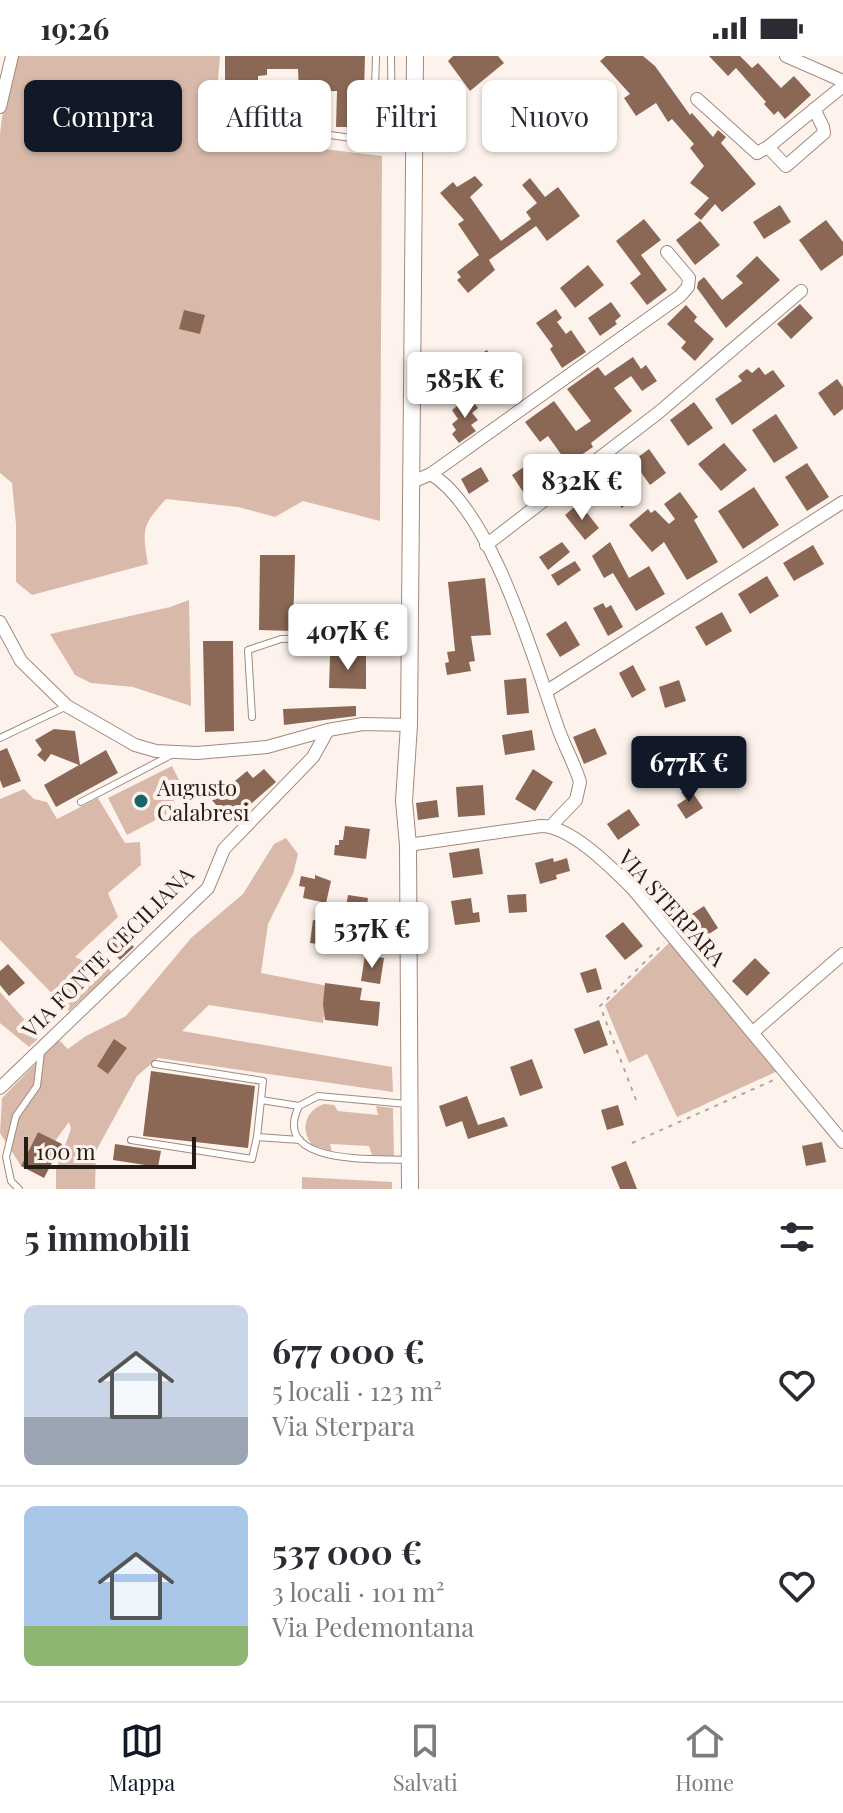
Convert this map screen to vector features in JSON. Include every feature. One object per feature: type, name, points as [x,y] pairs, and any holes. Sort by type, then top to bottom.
[{"type":"street","points":[[0,107],[12,56]]},
{"type":"street","points":[[415,56],[415,80]]},
{"type":"street","points":[[697,99],[757,153],[843,84],[786,56]]},
{"type":"street","points":[[768,147],[786,166],[824,133],[814,109]]},
{"type":"street","points":[[410,1189],[408,845],[404,801],[409,725],[415,152]]},
{"type":"street","points":[[412,482],[431,474],[680,296],[688,287],[689,278],[667,252]]},
{"type":"street","points":[[486,545],[658,413],[801,291]]},
{"type":"street","points":[[408,845],[551,826],[576,800],[581,788],[547,691],[486,545],[453,491],[431,474]]},
{"type":"street","points":[[547,691],[843,502]]},
{"type":"street","points":[[0,622],[21,661],[67,706],[135,745],[156,751],[197,753],[267,747],[363,724],[409,725]]},
{"type":"street","name":"VIA FONTE CECILIANA","points":[[0,1088],[208,888],[224,849],[313,757],[328,730]]},
{"type":"street","name":"VIA STERPARA","points":[[551,826],[568,835],[613,870],[788,1072],[843,1142]]},
{"type":"street","points":[[753,1032],[843,954]]},
{"type":"lane","points":[[331,135],[356,138],[368,134],[374,121],[376,56]]},
{"type":"lane","points":[[391,56],[391,80]]},
{"type":"lane","points":[[252,717],[248,650],[281,639],[410,637]]},
{"type":"lane","points":[[0,738],[67,706]]},
{"type":"lane","points":[[81,802],[176,752]]},
{"type":"lane","points":[[19,1189],[11,1181],[6,1157],[16,1116],[37,1086],[41,1048]]},
{"type":"lane","points":[[131,1140],[252,1159],[263,1081],[155,1064]]},
{"type":"lane","points":[[261,1100],[299,1106],[318,1096],[411,1104]]},
{"type":"lane","points":[[299,1106],[294,1125],[303,1145],[318,1154],[410,1161]]},
{"type":"lane","points":[[257,1137],[300,1140]]},
{"type":"path","points":[[636,1100],[600,1006],[672,935]]},
{"type":"path","points":[[632,1143],[788,1072]]},
{"type":"shaded area","points":[[16,56],[220,56],[218,80],[198,80],[198,152],[331,150],[382,156],[380,521],[303,501],[275,517],[238,507],[166,499],[152,515],[146,528],[148,564],[32,595],[16,582],[12,483],[0,473],[0,134],[5,93]]},
{"type":"shaded area","points":[[189,600],[191,706],[133,687],[91,683],[75,675],[50,634],[170,607]]},
{"type":"shaded area","name":"Augusto Calabresi","points":[[172,766],[186,794],[167,804],[171,812],[127,835],[108,798]]},
{"type":"shaded area","points":[[24,789],[34,799],[47,802],[57,819],[98,798],[125,843],[140,842],[141,865],[108,893],[118,917],[75,957],[84,961],[95,954],[112,972],[69,1011],[0,940],[0,799]]},
{"type":"shaded area","points":[[286,838],[298,854],[293,874],[268,924],[261,973],[328,986],[323,1023],[209,1005],[182,1031],[392,1067],[393,1092],[158,1058],[137,1076],[96,1151],[95,1189],[56,1189],[56,1170],[71,1129],[69,1122],[55,1141],[38,1132],[21,1166],[0,1133],[2,1098],[59,1040],[68,1049],[126,1016],[191,938],[243,894],[274,844]]},
{"type":"shaded area","points":[[671,941],[780,1070],[677,1117],[647,1054],[629,1063],[605,1005]]},
{"type":"shaded area","points":[[0,992],[40,1037],[29,1047],[0,1023]]},
{"type":"shaded area","points":[[324,1104],[334,1105],[338,1111],[378,1115],[376,1106],[393,1108],[394,1157],[372,1155],[369,1146],[330,1144],[332,1152],[312,1145],[306,1133],[306,1121],[312,1111]]},
{"type":"shaded area","points":[[302,1177],[392,1182],[392,1189],[302,1189]]},
{"type":"building","points":[[225,56],[365,56],[364,80],[347,80],[347,127],[336,127],[337,91],[331,91],[331,80],[298,80],[298,69],[267,69],[267,75],[258,76],[258,80],[225,80]]},
{"type":"building","points":[[453,56],[498,56],[504,63],[470,91],[466,80],[462,80],[448,61]]},
{"type":"building","points":[[606,56],[643,56],[655,66],[690,115],[692,113],[713,137],[718,130],[726,137],[721,143],[756,184],[722,212],[715,204],[701,220],[694,214],[709,198],[690,183],[704,166],[690,148],[694,144],[672,119],[668,122],[656,103],[636,116],[624,98],[630,94],[600,61]]},
{"type":"building","points":[[709,56],[740,56],[752,68],[758,63],[781,88],[794,76],[811,95],[785,119],[778,111],[774,115],[736,68],[728,76]]},
{"type":"building","points":[[475,176],[483,185],[470,197],[501,241],[531,219],[526,212],[537,203],[522,185],[530,178],[545,197],[558,187],[580,216],[547,241],[536,226],[489,260],[495,270],[468,293],[457,280],[461,277],[457,272],[479,255],[458,224],[464,220],[440,193],[453,182],[457,187]]},
{"type":"building","points":[[780,205],[791,222],[764,239],[753,222]]},
{"type":"building","points":[[644,219],[661,240],[641,255],[667,290],[647,305],[630,283],[641,274],[616,241]]},
{"type":"building","points":[[826,220],[843,242],[843,255],[821,271],[799,240]]},
{"type":"building","points":[[700,221],[720,245],[695,265],[676,240]]},
{"type":"building","points":[[757,256],[780,280],[726,328],[697,288],[698,282],[704,277],[722,300],[743,283],[736,276]]},
{"type":"building","points":[[588,265],[604,285],[575,308],[560,288]]},
{"type":"building","points":[[611,302],[621,316],[615,321],[617,324],[600,336],[588,318]]},
{"type":"building","points":[[800,304],[813,318],[791,339],[777,324]]},
{"type":"building","points":[[686,305],[697,317],[694,321],[714,339],[695,361],[681,348],[686,342],[667,324]]},
{"type":"building","points":[[556,309],[562,318],[557,322],[566,334],[571,330],[586,352],[562,368],[550,349],[553,346],[536,323]]},
{"type":"building","points":[[184,310],[205,315],[200,334],[179,329]]},
{"type":"building","points":[[487,350],[506,379],[478,397],[459,368]]},
{"type":"building","points":[[633,357],[641,369],[646,365],[657,381],[642,391],[631,376],[614,388],[632,411],[591,443],[593,447],[568,464],[548,436],[540,442],[525,422],[554,401],[576,431],[591,421],[567,389],[598,367],[605,376]]},
{"type":"building","points":[[759,367],[765,375],[773,370],[785,386],[732,425],[715,399],[742,381],[738,376],[747,369],[752,373]]},
{"type":"building","points":[[837,379],[843,387],[843,409],[834,416],[818,393]]},
{"type":"building","points":[[469,397],[478,408],[472,413],[478,420],[471,425],[476,431],[459,443],[452,434],[456,430],[452,424],[458,419],[452,410]]},
{"type":"building","points":[[694,402],[713,428],[688,446],[670,420]]},
{"type":"building","points":[[776,414],[798,448],[774,463],[752,430]]},
{"type":"building","points":[[724,443],[747,470],[721,491],[698,464]]},
{"type":"building","points":[[649,449],[666,473],[650,485],[633,461]]},
{"type":"building","points":[[540,456],[555,479],[527,498],[512,475]]},
{"type":"building","points":[[807,463],[829,497],[807,511],[785,477]]},
{"type":"building","points":[[481,467],[489,481],[469,494],[461,479]]},
{"type":"building","points":[[615,470],[637,492],[622,508],[600,485]]},
{"type":"building","points":[[754,487],[779,525],[743,549],[718,511]]},
{"type":"building","points":[[680,492],[698,517],[694,520],[718,562],[687,580],[664,542],[652,552],[629,525],[648,509],[651,513],[655,510],[669,524],[675,519],[664,504]]},
{"type":"building","points":[[579,503],[599,528],[585,540],[565,515]]},
{"type":"building","points":[[562,542],[570,552],[548,570],[539,557]]},
{"type":"building","points":[[610,542],[629,578],[649,566],[665,594],[636,611],[613,573],[604,578],[592,556]]},
{"type":"building","points":[[813,545],[824,564],[794,581],[783,563]]},
{"type":"building","points":[[260,555],[295,555],[293,631],[259,630]]},
{"type":"building","points":[[575,561],[581,570],[558,586],[551,575]]},
{"type":"building","points":[[767,576],[779,596],[750,614],[738,594]]},
{"type":"building","points":[[485,578],[491,635],[471,636],[475,661],[469,662],[471,671],[447,675],[447,652],[455,651],[448,582]]},
{"type":"building","points":[[603,603],[606,608],[611,605],[623,627],[608,636],[593,608]]},
{"type":"building","points":[[722,612],[732,631],[706,646],[695,627]]},
{"type":"building","points":[[566,621],[580,645],[560,657],[546,634]]},
{"type":"building","points":[[203,641],[233,641],[234,731],[205,732]]},
{"type":"building","points":[[330,656],[366,656],[366,689],[329,688]]},
{"type":"building","points":[[633,665],[646,690],[632,698],[619,673]]},
{"type":"building","points":[[526,678],[529,713],[507,715],[504,680]]},
{"type":"building","points":[[679,680],[686,701],[665,708],[659,687]]},
{"type":"building","points":[[356,706],[356,716],[284,725],[283,709]]},
{"type":"building","points":[[595,728],[607,754],[584,764],[573,737]]},
{"type":"building","points":[[54,729],[75,731],[80,765],[106,750],[118,773],[56,807],[44,785],[79,765],[51,754],[45,762],[37,755],[42,750],[35,740]]},
{"type":"building","points":[[532,730],[535,750],[505,755],[502,735]]},
{"type":"building","points":[[7,748],[21,781],[3,788],[0,751]]},
{"type":"building","points":[[264,769],[276,782],[230,822],[212,800],[247,771],[253,778]]},
{"type":"building","points":[[533,769],[553,782],[535,811],[515,799]]},
{"type":"building","points":[[483,785],[485,815],[458,817],[456,787]]},
{"type":"building","points":[[689,787],[703,808],[686,819],[677,805],[686,799],[681,792]]},
{"type":"building","points":[[437,800],[439,817],[418,820],[416,803]]},
{"type":"building","points":[[629,809],[640,825],[618,840],[607,824]]},
{"type":"building","points":[[345,826],[370,829],[366,859],[334,855],[335,845],[343,840]]},
{"type":"building","points":[[479,848],[483,874],[453,878],[449,853]]},
{"type":"building","points":[[553,858],[554,862],[567,858],[570,871],[540,884],[535,863]]},
{"type":"building","points":[[315,875],[331,881],[326,903],[303,898],[305,887],[299,886],[301,876],[315,879]]},
{"type":"building","points":[[526,894],[527,912],[509,913],[507,895]]},
{"type":"building","points":[[348,895],[368,898],[364,927],[377,929],[374,952],[310,943],[313,920],[343,924]]},
{"type":"building","points":[[471,898],[473,913],[479,912],[480,922],[455,925],[451,901]]},
{"type":"building","points":[[704,906],[718,928],[700,940],[686,918]]},
{"type":"building","points":[[623,922],[643,946],[625,960],[605,936]]},
{"type":"building","points":[[120,933],[134,947],[120,960],[107,946]]},
{"type":"building","points":[[365,955],[384,958],[380,984],[361,981]]},
{"type":"building","points":[[755,958],[770,973],[747,996],[732,981]]},
{"type":"building","points":[[8,964],[25,983],[9,996],[0,985],[0,971]]},
{"type":"building","points":[[596,968],[602,989],[587,993],[580,973]]},
{"type":"building","points":[[325,983],[362,988],[360,1000],[380,1002],[378,1026],[325,1020]]},
{"type":"building","points":[[599,1020],[608,1045],[584,1054],[574,1029]]},
{"type":"building","points":[[114,1039],[127,1048],[108,1074],[97,1066]]},
{"type":"building","points":[[532,1059],[543,1088],[520,1096],[510,1067]]},
{"type":"building","points":[[151,1071],[255,1086],[248,1148],[143,1136]]},
{"type":"building","points":[[467,1096],[478,1125],[504,1117],[508,1126],[468,1139],[462,1121],[446,1127],[439,1106]]},
{"type":"building","points":[[618,1105],[624,1125],[607,1130],[601,1110]]},
{"type":"building","points":[[38,1132],[62,1144],[44,1178],[21,1166]]},
{"type":"building","points":[[822,1142],[826,1162],[806,1166],[802,1146]]},
{"type":"building","points":[[115,1144],[161,1151],[158,1167],[113,1160]]},
{"type":"building","points":[[626,1161],[637,1189],[620,1189],[611,1167]]},
{"type":"place","name":"Augusto Calabresi","points":[[141,801]]}]
